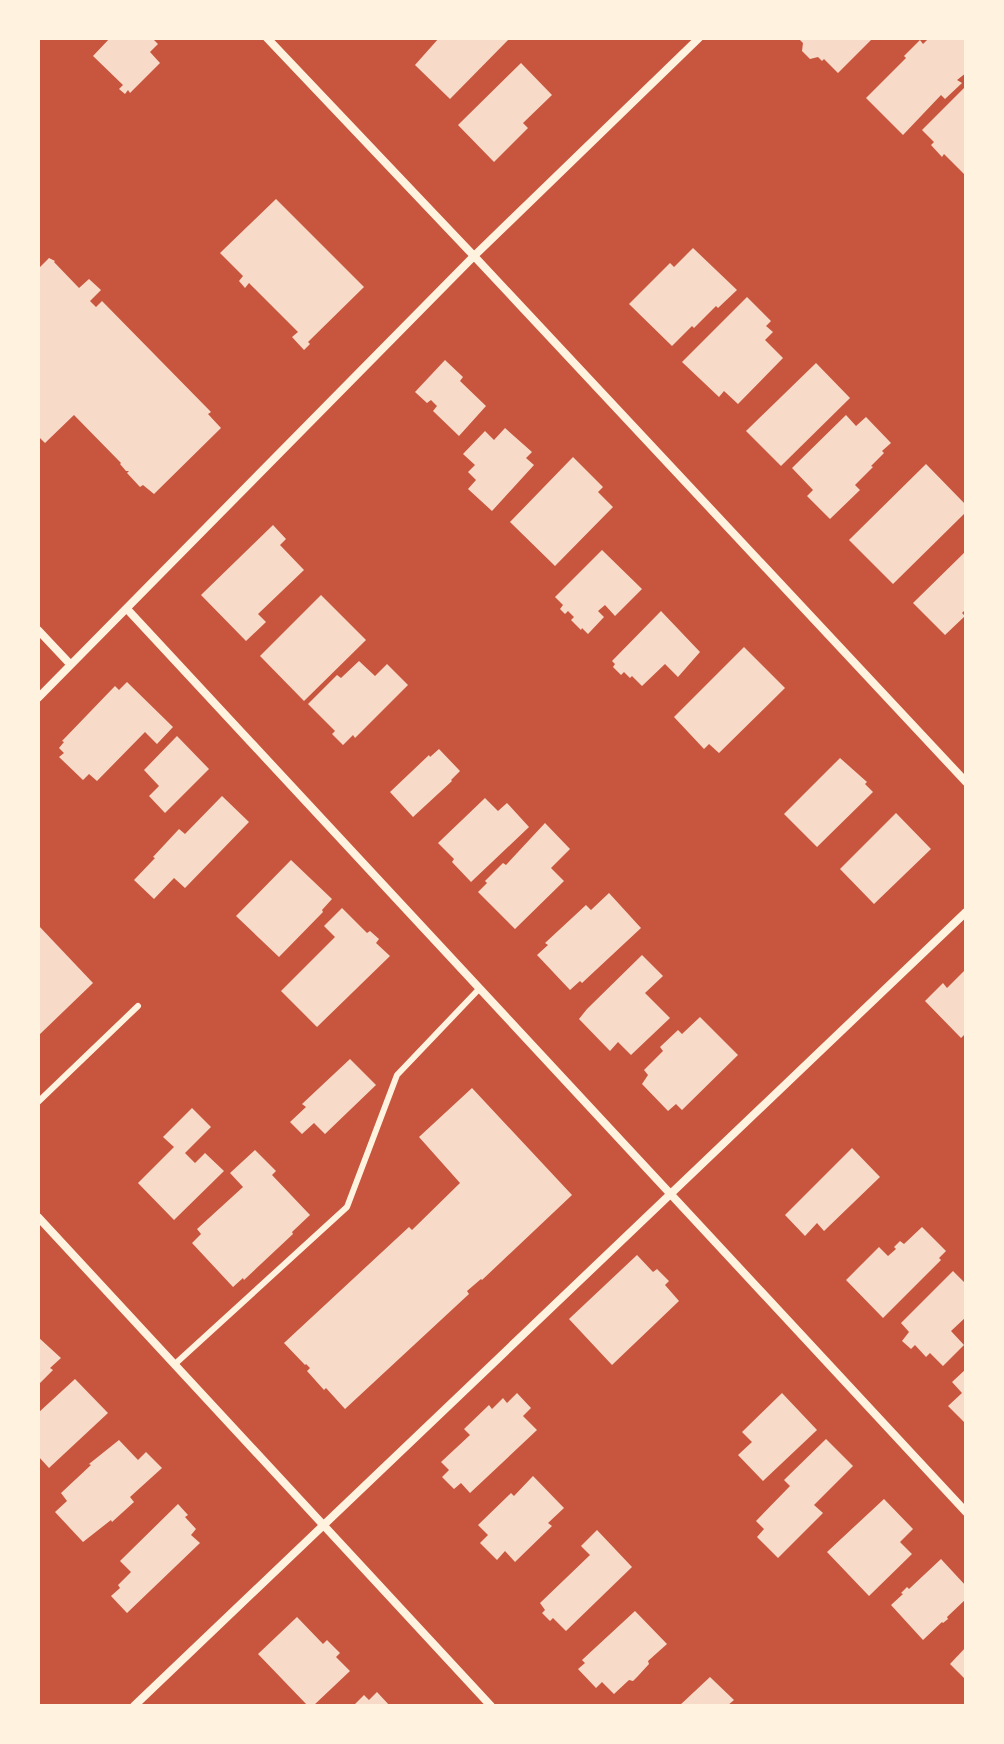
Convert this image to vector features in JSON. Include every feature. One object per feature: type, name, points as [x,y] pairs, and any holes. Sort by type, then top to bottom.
[{"type":"street","points":[[267,38],[966,782]]},
{"type":"street","points":[[38,698],[474,256],[699,38]]},
{"type":"street","points":[[127,609],[966,1512]]},
{"type":"street","points":[[38,630],[70,664]]},
{"type":"street","points":[[134,1706],[966,912]]},
{"type":"street","points":[[38,1217],[491,1706]]},
{"type":"lane","points":[[175,1364],[347,1207],[397,1075],[479,989]]},
{"type":"lane","points":[[38,1102],[138,1006]]},
{"type":"building","points":[[110,38],[152,38],[158,44],[150,52],[160,63],[130,93],[128,90],[125,94],[119,89],[123,85],[93,56]]},
{"type":"building","points":[[439,38],[510,38],[450,99],[415,65]]},
{"type":"building","points":[[798,38],[873,38],[838,73],[824,59],[810,59],[802,51],[803,43]]},
{"type":"building","points":[[929,38],[966,38],[966,73],[957,80],[962,83],[945,99],[941,95],[903,135],[866,98],[920,40],[923,44]]},
{"type":"building","points":[[521,63],[552,95],[523,123],[528,128],[494,162],[458,125]]},
{"type":"building","points":[[966,86],[966,176],[944,154],[942,157],[931,145],[934,142],[922,130]]},
{"type":"building","points":[[276,199],[364,287],[308,342],[310,344],[304,350],[292,337],[298,332],[249,283],[245,288],[239,281],[243,276],[220,253]]},
{"type":"building","points":[[693,248],[737,290],[672,346],[629,304],[670,263],[674,267]]},
{"type":"building","points":[[49,258],[79,288],[89,279],[101,290],[90,301],[96,307],[102,301],[211,412],[208,414],[221,428],[154,494],[143,485],[140,487],[127,473],[129,471],[74,415],[45,443],[38,436],[38,269]]},
{"type":"building","points":[[747,297],[771,321],[766,326],[773,332],[765,340],[783,358],[738,404],[724,391],[719,397],[682,362]]},
{"type":"building","points":[[445,360],[463,377],[460,381],[486,406],[459,436],[433,411],[437,406],[431,400],[427,403],[415,392]]},
{"type":"building","points":[[816,363],[850,398],[781,466],[746,431]]},
{"type":"building","points":[[846,415],[856,426],[866,417],[891,443],[855,485],[860,490],[830,519],[807,496],[813,490],[792,468]]},
{"type":"building","points":[[505,428],[532,452],[526,458],[534,465],[492,511],[468,489],[476,480],[468,472],[475,465],[463,454],[485,431],[494,440]]},
{"type":"building","points":[[573,457],[603,487],[598,492],[613,507],[555,566],[510,522]]},
{"type":"building","points":[[926,464],[966,505],[966,512],[893,584],[849,540]]},
{"type":"building","points":[[273,525],[286,539],[280,545],[304,570],[258,614],[266,622],[246,641],[201,595]]},
{"type":"building","points":[[602,550],[642,589],[615,616],[605,605],[598,611],[604,617],[588,634],[571,620],[574,617],[568,611],[565,614],[560,609],[563,605],[555,597]]},
{"type":"building","points":[[966,551],[966,609],[962,613],[965,616],[945,635],[913,603]]},
{"type":"building","points":[[321,595],[366,640],[304,701],[260,656]]},
{"type":"building","points":[[661,611],[700,652],[678,677],[665,664],[642,686],[632,676],[630,678],[624,672],[621,675],[613,667],[615,664],[612,661]]},
{"type":"building","points":[[744,647],[785,688],[719,753],[709,744],[704,749],[674,717]]},
{"type":"building","points":[[359,661],[375,676],[387,664],[408,685],[355,738],[353,735],[343,745],[332,734],[335,731],[308,704],[337,675],[341,678]]},
{"type":"building","points":[[127,682],[173,727],[157,744],[145,732],[97,781],[89,774],[83,780],[59,757],[64,753],[59,748],[62,741],[115,686],[119,690]]},
{"type":"building","points":[[177,736],[209,769],[165,813],[149,796],[159,786],[144,770]]},
{"type":"building","points":[[439,749],[460,771],[413,817],[390,792]]},
{"type":"building","points":[[840,758],[867,782],[865,784],[873,792],[817,847],[784,814]]},
{"type":"building","points":[[222,796],[249,822],[185,888],[174,878],[154,899],[134,880],[179,829],[185,834]]},
{"type":"building","points":[[485,798],[498,811],[507,803],[529,827],[471,882],[438,843]]},
{"type":"building","points":[[896,813],[931,849],[874,904],[840,869]]},
{"type":"building","points":[[545,823],[570,849],[551,868],[564,881],[515,929],[478,892],[487,883],[485,881],[503,863],[506,865]]},
{"type":"building","points":[[291,860],[332,899],[279,957],[236,916]]},
{"type":"building","points":[[609,893],[641,928],[582,983],[580,981],[570,990],[537,955],[548,945],[545,943],[586,905],[591,910]]},
{"type":"building","points":[[342,908],[367,933],[370,931],[379,939],[376,943],[390,956],[317,1027],[281,991],[335,937],[324,926]]},
{"type":"building","points":[[38,925],[93,983],[38,1036]]},
{"type":"building","points":[[642,955],[663,976],[645,993],[670,1018],[631,1055],[618,1042],[610,1051],[579,1019]]},
{"type":"building","points":[[966,969],[966,1033],[961,1038],[925,1001],[943,983],[947,988]]},
{"type":"building","points":[[700,1017],[738,1055],[682,1110],[676,1104],[668,1111],[642,1084],[648,1075],[644,1070],[663,1051],[660,1047],[678,1030],[682,1034]]},
{"type":"building","points":[[350,1059],[376,1085],[325,1134],[314,1123],[302,1134],[290,1122],[306,1107],[302,1104]]},
{"type":"building","points":[[472,1088],[572,1195],[345,1409],[326,1388],[324,1390],[307,1371],[310,1368],[284,1343],[409,1227],[412,1230],[460,1183],[419,1137]]},
{"type":"building","points":[[192,1108],[211,1127],[185,1153],[195,1163],[205,1153],[224,1171],[174,1220],[138,1183],[174,1147],[163,1137]]},
{"type":"building","points":[[852,1148],[880,1177],[824,1231],[817,1223],[805,1236],[785,1215]]},
{"type":"building","points":[[255,1150],[276,1171],[272,1175],[310,1215],[233,1287],[192,1243],[201,1234],[197,1229],[243,1187],[230,1173]]},
{"type":"building","points":[[922,1227],[946,1251],[939,1258],[941,1260],[883,1318],[846,1280],[879,1247],[888,1256],[900,1241],[904,1244]]},
{"type":"building","points":[[637,1255],[653,1272],[657,1269],[669,1281],[665,1285],[679,1301],[612,1365],[569,1319]]},
{"type":"building","points":[[953,1271],[966,1284],[966,1317],[951,1331],[964,1345],[943,1366],[930,1353],[926,1357],[915,1345],[911,1349],[902,1341],[909,1332],[901,1323]]},
{"type":"building","points":[[38,1337],[61,1358],[38,1385]]},
{"type":"building","points":[[966,1369],[966,1424],[948,1406],[962,1393],[952,1382]]},
{"type":"building","points":[[75,1379],[108,1413],[49,1468],[38,1456],[38,1413]]},
{"type":"building","points":[[517,1393],[531,1408],[523,1416],[537,1430],[470,1493],[461,1483],[454,1489],[442,1477],[449,1470],[441,1462],[470,1435],[464,1429],[489,1405],[492,1409],[503,1398],[507,1403]]},
{"type":"building","points":[[782,1393],[817,1430],[763,1481],[738,1455],[752,1442],[742,1432]]},
{"type":"building","points":[[826,1439],[853,1466],[814,1505],[823,1513],[778,1558],[757,1537],[764,1529],[756,1521],[790,1486],[784,1480]]},
{"type":"building","points":[[119,1440],[138,1460],[146,1452],[162,1468],[130,1497],[134,1502],[83,1542],[55,1512],[67,1501],[61,1493],[89,1464]]},
{"type":"building","points":[[533,1476],[564,1508],[548,1523],[552,1526],[515,1562],[505,1551],[497,1560],[480,1543],[488,1535],[478,1525]]},
{"type":"building","points":[[884,1499],[913,1529],[900,1542],[912,1554],[869,1596],[827,1552]]},
{"type":"building","points":[[178,1504],[196,1529],[191,1535],[200,1543],[127,1613],[111,1596],[131,1572],[120,1561]]},
{"type":"building","points":[[597,1530],[632,1567],[566,1631],[553,1618],[550,1621],[542,1613],[545,1610],[540,1603],[590,1555],[581,1546]]},
{"type":"building","points":[[941,1559],[966,1586],[966,1599],[923,1640],[891,1605],[907,1587],[909,1589]]},
{"type":"building","points":[[635,1611],[667,1644],[648,1661],[649,1664],[633,1681],[629,1680],[614,1694],[602,1682],[596,1688],[578,1669],[585,1663],[582,1660]]},
{"type":"building","points":[[297,1617],[323,1644],[327,1640],[340,1653],[336,1657],[350,1671],[313,1706],[308,1706],[258,1654]]},
{"type":"building","points":[[966,1647],[966,1680],[950,1664]]},
{"type":"building","points":[[710,1677],[734,1700],[727,1706],[679,1706]]},
{"type":"building","points":[[377,1692],[390,1706],[353,1706],[364,1695],[369,1700]]}]
